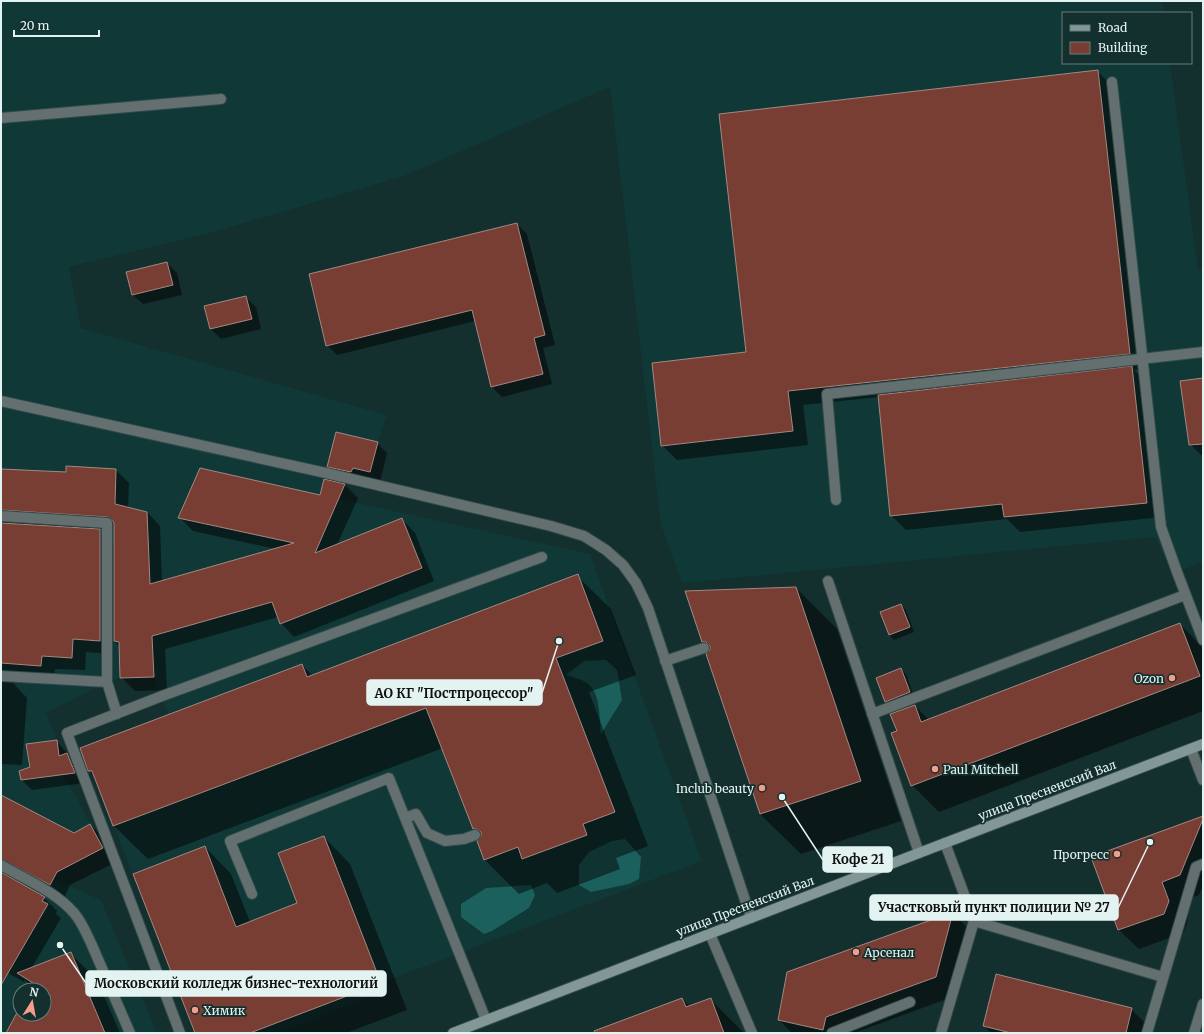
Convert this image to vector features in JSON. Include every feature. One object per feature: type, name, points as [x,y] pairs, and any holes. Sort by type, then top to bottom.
[{"type":"main road","name":"улица Пресненский Вал","points":[[453,1033],[1203,744]]},
{"type":"lane","points":[[1112,82],[1161,527],[1176,572],[1203,640]]},
{"type":"lane","points":[[1,118],[221,99]]},
{"type":"lane","points":[[836,500],[828,394],[1203,352]]},
{"type":"lane","points":[[1,401],[551,526],[584,536],[606,550],[623,565],[636,583],[648,608],[751,918]]},
{"type":"lane","points":[[1,516],[107,523],[107,682],[117,714]]},
{"type":"lane","points":[[180,1033],[67,733],[169,693],[542,557]]},
{"type":"lane","points":[[828,581],[919,853]]},
{"type":"lane","points":[[872,714],[1186,595]]},
{"type":"lane","points":[[665,661],[704,648]]},
{"type":"lane","points":[[1,676],[107,682]]},
{"type":"lane","points":[[1191,749],[1203,780]]},
{"type":"lane","points":[[252,894],[230,841],[389,778],[486,1020]]},
{"type":"lane","points":[[405,818],[416,814],[427,833],[445,841],[464,839],[475,835]]},
{"type":"lane","points":[[941,1033],[974,921],[945,843]]},
{"type":"lane","points":[[1147,1033],[1196,867],[1203,864]]},
{"type":"lane","points":[[1,865],[53,895],[75,914],[92,943],[130,1033]]},
{"type":"lane","points":[[974,921],[1163,977]]},
{"type":"lane","points":[[710,934],[752,1033]]},
{"type":"lane","points":[[832,1033],[910,1002]]},
{"type":"lane","points":[[1194,1033],[1203,1004]]},
{"type":"shaded area","points":[[1,1],[1162,1],[1164,12],[1062,12],[1062,64],[1170,64],[1198,269],[1203,269],[1203,562],[1172,574],[1155,537],[682,583],[661,525],[610,87],[404,176],[214,232],[69,267],[81,328],[387,415],[370,472],[329,462],[321,495],[200,468],[179,518],[317,548],[339,499],[590,554],[702,861],[365,989],[367,998],[277,1033],[195,1033],[83,747],[168,714],[154,677],[120,678],[107,682],[46,713],[57,740],[62,775],[77,798],[103,848],[57,872],[54,879],[101,900],[157,1033],[1,1033]]},
{"type":"shaded area","points":[[606,660],[617,670],[622,700],[601,734],[597,699],[592,687],[579,679],[566,675],[584,661]]},
{"type":"shaded area","points":[[625,839],[641,857],[639,879],[629,884],[591,892],[579,885],[579,865],[589,852],[612,841]]},
{"type":"shaded area","points":[[531,885],[535,895],[529,908],[492,931],[484,934],[461,917],[461,904],[486,888]]},
{"type":"building","points":[[1098,70],[1130,354],[788,391],[793,431],[661,446],[652,363],[746,352],[719,114]]},
{"type":"building","points":[[517,223],[545,335],[534,338],[543,374],[491,387],[472,310],[326,346],[309,274]]},
{"type":"building","points":[[167,262],[173,285],[132,295],[126,272]]},
{"type":"building","points":[[246,296],[252,319],[210,329],[204,306]]},
{"type":"building","points":[[1132,366],[1147,503],[1004,517],[1002,504],[890,516],[878,395]]},
{"type":"building","points":[[1203,378],[1203,444],[1189,445],[1180,381]]},
{"type":"building","points":[[336,432],[378,442],[370,472],[353,468],[351,472],[327,467]]},
{"type":"building","points":[[66,466],[116,469],[115,504],[147,512],[150,584],[294,543],[178,518],[200,468],[320,495],[324,479],[345,484],[315,553],[402,518],[422,568],[280,624],[272,602],[152,636],[154,677],[120,678],[119,642],[114,641],[114,523],[112,520],[107,517],[1,510],[1,469],[66,472]]},
{"type":"building","points":[[1,523],[100,529],[100,641],[73,639],[72,658],[42,656],[41,666],[1,663]]},
{"type":"building","points":[[578,574],[603,641],[556,658],[615,812],[583,824],[587,835],[522,859],[518,847],[484,860],[477,841],[481,836],[481,832],[473,829],[426,708],[113,826],[92,771],[88,771],[80,748],[302,664],[307,677]]},
{"type":"building","points":[[796,587],[861,781],[760,814],[706,654],[710,650],[710,646],[706,642],[702,642],[685,591]]},
{"type":"building","points":[[901,604],[910,627],[889,635],[880,612]]},
{"type":"building","points":[[1180,623],[1200,676],[911,786],[891,733],[897,731],[890,714],[915,705],[921,722]]},
{"type":"building","points":[[901,668],[910,692],[885,702],[876,678]]},
{"type":"building","points":[[57,740],[59,756],[67,753],[75,773],[21,780],[19,771],[30,767],[26,744]]},
{"type":"building","points":[[1,795],[74,833],[90,824],[103,848],[57,872],[50,885],[1,859]]},
{"type":"building","points":[[1203,816],[1180,875],[1162,882],[1169,901],[1164,914],[1118,930],[1091,857]]},
{"type":"building","points":[[324,836],[381,983],[250,1033],[195,1033],[133,874],[205,846],[236,927],[297,903],[278,853]]},
{"type":"building","points":[[1,872],[45,897],[42,901],[48,904],[1,985]]},
{"type":"building","points":[[953,912],[936,977],[826,1017],[823,1030],[778,1020],[787,972]]},
{"type":"building","points":[[71,952],[105,1033],[6,1033],[12,1022],[52,1022],[52,982],[31,982],[17,973]]},
{"type":"building","points":[[996,974],[1132,1008],[1126,1033],[1011,1033],[983,1026]]},
{"type":"building","points":[[682,998],[686,1007],[711,998],[724,1033],[595,1033],[594,1031]]},
{"type":"place","name":"АО КГ \"Постпроцессор\"","points":[[559,641]]},
{"type":"place","name":"Ozon","points":[[1172,678]]},
{"type":"place","name":"Paul Mitchell","points":[[935,769]]},
{"type":"place","name":"Inclub beauty","points":[[762,788]]},
{"type":"place","name":"Кофе 21","points":[[782,797]]},
{"type":"place","name":"Участковый пункт полиции № 27","points":[[1150,842]]},
{"type":"place","name":"Прогресс","points":[[1117,854]]},
{"type":"place","name":"Московский колледж бизнес-технологий","points":[[60,945]]},
{"type":"place","name":"Арсенал","points":[[856,952]]},
{"type":"place","name":"Химик","points":[[195,1010]]}]
